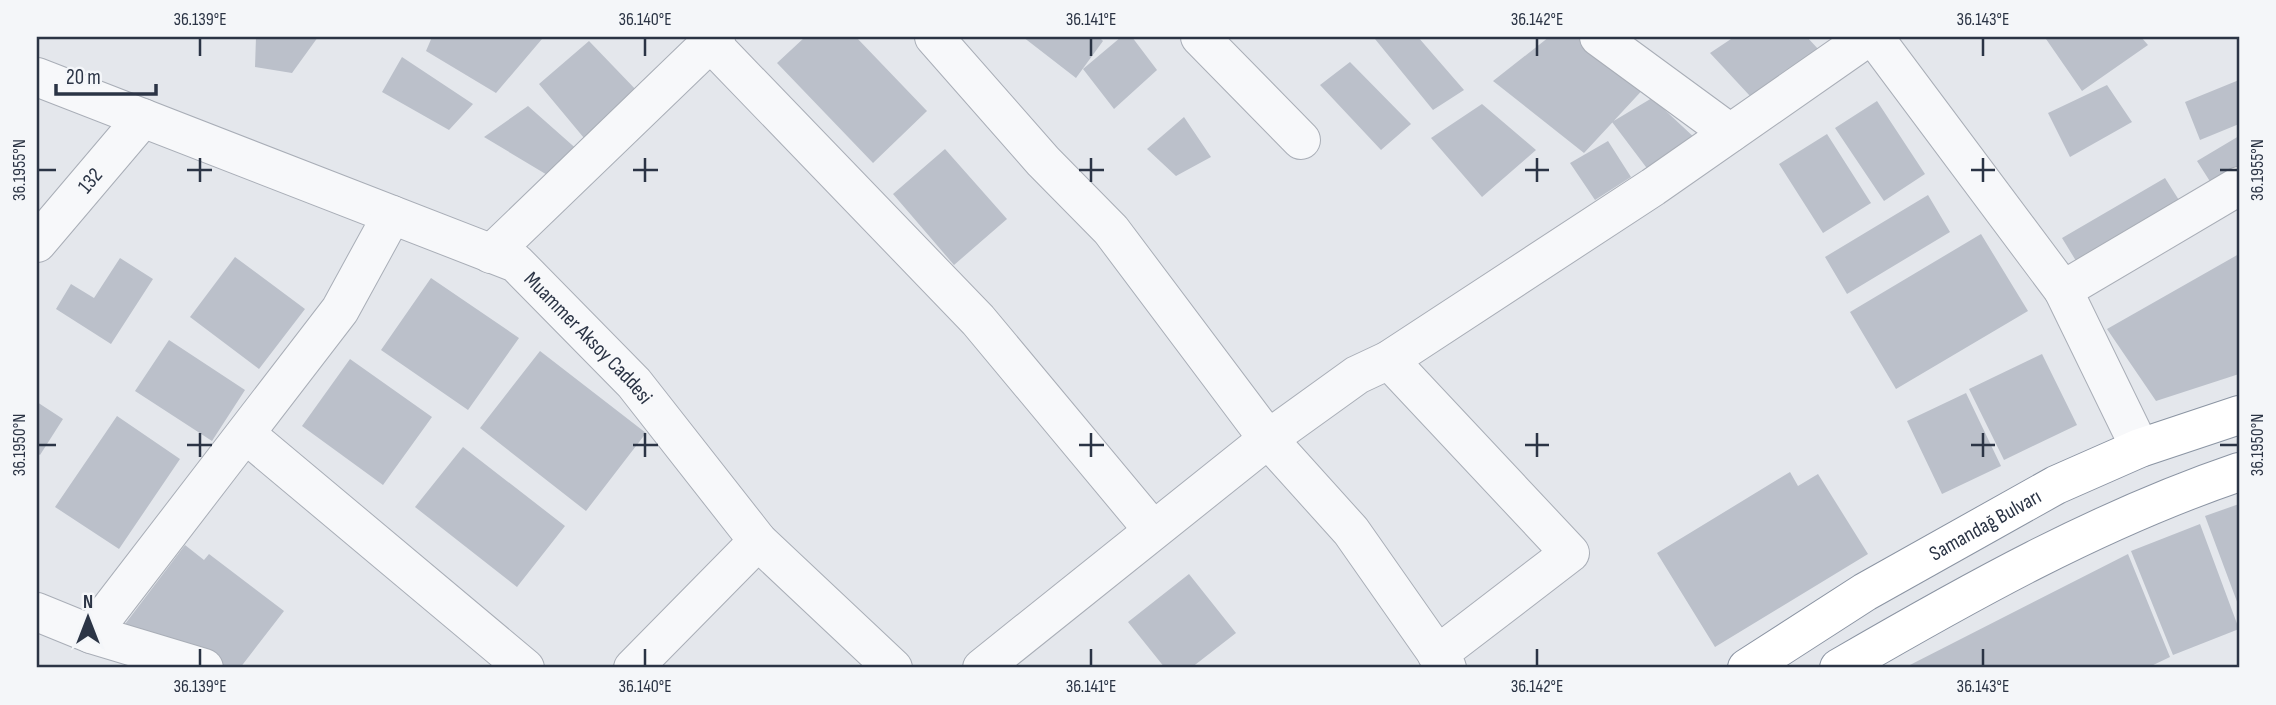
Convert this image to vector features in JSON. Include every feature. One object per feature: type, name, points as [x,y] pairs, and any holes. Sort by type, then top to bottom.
[{"type":"highway","name":"Samandağ Bulvarı","points":[[1747,668],[1865,592],[2056,485],[2140,448],[2239,415]]},
{"type":"highway","points":[[1839,668],[1983,585],[2164,497],[2239,472]]},
{"type":"street","points":[[934,37],[1043,161],[1111,230],[1268,439],[1351,531],[1442,661],[1570,553],[1389,360]]},
{"type":"street","points":[[1200,37],[1301,140]]},
{"type":"street","points":[[1599,37],[1730,133]]},
{"type":"street","points":[[982,668],[1268,439],[1357,374],[1389,360],[1730,133],[1868,37]]},
{"type":"street","points":[[1874,37],[2063,290],[2140,448]]},
{"type":"street","points":[[491,254],[713,40],[978,320],[1153,530]]},
{"type":"street","name":"Muammer Aksoy Caddesi","points":[[37,77],[516,263],[634,383],[758,541],[893,668]]},
{"type":"street","name":"132","points":[[37,243],[143,118]]},
{"type":"street","points":[[2063,290],[2239,186]]},
{"type":"street","points":[[91,634],[247,435],[340,310],[392,215]]},
{"type":"street","points":[[247,435],[525,668]]},
{"type":"street","points":[[633,668],[758,541]]},
{"type":"street","points":[[37,612],[91,634],[204,668]]},
{"type":"building","points":[[256,37],[318,37],[292,73],[255,67]]},
{"type":"building","points":[[432,37],[542,39],[496,93],[426,51]]},
{"type":"building","points":[[805,37],[856,37],[927,111],[873,163],[777,63]]},
{"type":"building","points":[[1023,37],[1099,37],[1103,41],[1076,78]]},
{"type":"building","points":[[1121,37],[1132,37],[1157,70],[1114,109],[1083,69]]},
{"type":"building","points":[[1418,37],[1464,90],[1433,110],[1375,39]]},
{"type":"building","points":[[1549,37],[1581,37],[1648,84],[1584,153],[1493,81]]},
{"type":"building","points":[[1734,37],[1807,37],[1819,50],[1750,96],[1710,53]]},
{"type":"building","points":[[2141,37],[2148,45],[2082,91],[2046,39]]},
{"type":"building","points":[[589,41],[639,93],[594,150],[539,84]]},
{"type":"building","points":[[402,57],[473,104],[449,130],[382,92]]},
{"type":"building","points":[[1350,62],[1411,124],[1381,150],[1320,85]]},
{"type":"building","points":[[2239,80],[2239,124],[2200,140],[2185,102]]},
{"type":"building","points":[[2107,85],[2132,122],[2070,157],[2048,113]]},
{"type":"building","points":[[1652,98],[1697,140],[1649,171],[1612,122]]},
{"type":"building","points":[[1877,101],[1925,174],[1884,201],[1835,128]]},
{"type":"building","points":[[1482,104],[1536,150],[1482,197],[1431,138]]},
{"type":"building","points":[[528,106],[580,152],[554,179],[484,137]]},
{"type":"building","points":[[1184,117],[1211,157],[1176,176],[1147,149]]},
{"type":"building","points":[[1827,134],[1871,203],[1823,233],[1779,164]]},
{"type":"building","points":[[2239,136],[2239,166],[2211,183],[2197,161]]},
{"type":"building","points":[[1608,141],[1631,177],[1595,200],[1570,163]]},
{"type":"building","points":[[945,149],[1007,219],[954,265],[893,194]]},
{"type":"building","points":[[2165,178],[2184,208],[2081,269],[2062,238]]},
{"type":"building","points":[[1928,195],[1950,232],[1847,294],[1825,257]]},
{"type":"building","points":[[1981,234],[2028,311],[1896,389],[1850,312]]},
{"type":"building","points":[[2239,254],[2239,374],[2156,401],[2107,329]]},
{"type":"building","points":[[235,257],[305,309],[259,369],[190,317]]},
{"type":"building","points":[[120,258],[153,279],[111,344],[56,309],[71,284],[94,298]]},
{"type":"building","points":[[431,278],[519,338],[468,410],[381,350]]},
{"type":"building","points":[[169,340],[245,390],[212,441],[135,391]]},
{"type":"building","points":[[540,351],[646,433],[586,511],[480,428]]},
{"type":"building","points":[[2042,354],[2077,425],[2004,460],[1969,389]]},
{"type":"building","points":[[350,359],[432,417],[383,485],[302,426]]},
{"type":"building","points":[[1966,393],[2001,466],[1942,494],[1907,421]]},
{"type":"building","points":[[37,402],[63,419],[40,455],[37,453]]},
{"type":"building","points":[[117,416],[180,459],[119,549],[55,507]]},
{"type":"building","points":[[463,447],[565,526],[517,587],[415,507]]},
{"type":"building","points":[[1790,472],[1798,486],[1818,474],[1868,554],[1715,647],[1657,553]]},
{"type":"building","points":[[2239,504],[2239,607],[2205,516]]},
{"type":"building","points":[[2200,524],[2239,629],[2173,655],[2131,551]]},
{"type":"building","points":[[185,545],[204,560],[209,554],[284,611],[240,668],[222,668],[119,632]]},
{"type":"building","points":[[2128,554],[2170,657],[2147,668],[1904,668]]},
{"type":"building","points":[[1189,574],[1236,633],[1191,668],[1165,668],[1128,622]]}]
